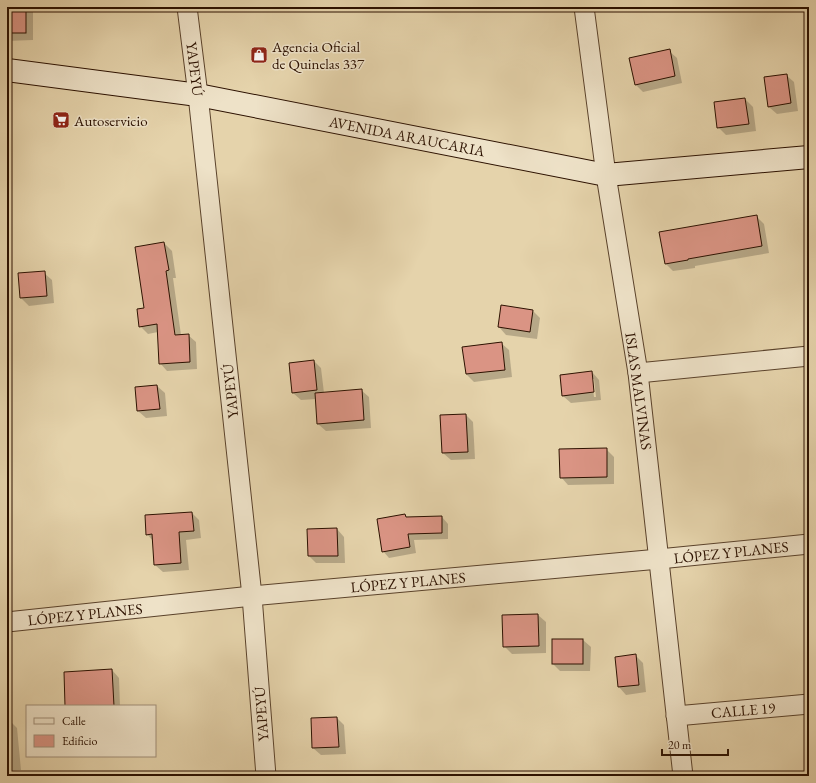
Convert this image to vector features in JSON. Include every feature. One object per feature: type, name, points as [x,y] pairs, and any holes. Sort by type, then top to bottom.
[{"type":"main road","name":"AVENIDA ARAUCARIA","points":[[7,70],[198,95],[606,175],[809,157]]},
{"type":"street","name":"YAPEYÚ","points":[[187,7],[198,95],[252,596],[266,776]]},
{"type":"street","name":"ISLAS MALVINAS","points":[[584,7],[606,175],[638,373],[683,776]]},
{"type":"street","points":[[638,373],[809,356]]},
{"type":"street","name":"LÓPEZ Y PLANES","points":[[7,622],[252,596],[809,544]]},
{"type":"street","name":"CALLE 19","points":[[676,716],[809,704]]},
{"type":"building","points":[[7,7],[26,7],[26,33],[7,33]]},
{"type":"building","points":[[670,49],[675,76],[635,85],[629,58]]},
{"type":"building","points":[[787,74],[791,103],[768,107],[764,77]]},
{"type":"building","points":[[745,98],[749,124],[717,128],[714,102]]},
{"type":"building","points":[[757,215],[762,246],[665,264],[659,232]]},
{"type":"building","points":[[164,242],[169,270],[166,271],[175,335],[189,334],[190,362],[159,364],[157,324],[139,327],[137,309],[144,308],[135,247]]},
{"type":"building","points":[[45,271],[47,296],[20,298],[18,273]]},
{"type":"building","points":[[501,305],[533,310],[530,332],[498,327]]},
{"type":"building","points":[[502,342],[505,370],[466,374],[462,347]]},
{"type":"building","points":[[314,360],[317,390],[292,393],[289,363]]},
{"type":"building","points":[[592,371],[594,392],[562,396],[560,375]]},
{"type":"building","points":[[157,385],[160,409],[137,411],[135,387]]},
{"type":"building","points":[[362,389],[364,420],[317,424],[315,393]]},
{"type":"building","points":[[466,414],[468,452],[442,453],[440,415]]},
{"type":"building","points":[[607,448],[607,477],[560,478],[559,449]]},
{"type":"building","points":[[192,512],[194,531],[179,532],[181,563],[154,565],[152,534],[146,535],[145,515]]},
{"type":"building","points":[[405,514],[406,517],[442,516],[442,533],[408,534],[410,547],[382,552],[377,519]]},
{"type":"building","points":[[337,528],[338,556],[308,556],[307,529]]},
{"type":"building","points":[[538,614],[539,646],[503,647],[502,615]]},
{"type":"building","points":[[552,639],[583,639],[583,664],[552,664]]},
{"type":"building","points":[[636,654],[639,685],[618,687],[615,657]]},
{"type":"building","points":[[112,669],[114,705],[65,705],[64,672]]},
{"type":"building","points":[[337,717],[339,747],[312,748],[311,718]]},
{"type":"place","name":"Agencia Oficial de Quinelas 337","points":[[259,55]]},
{"type":"place","name":"Autoservicio","points":[[61,120]]}]
